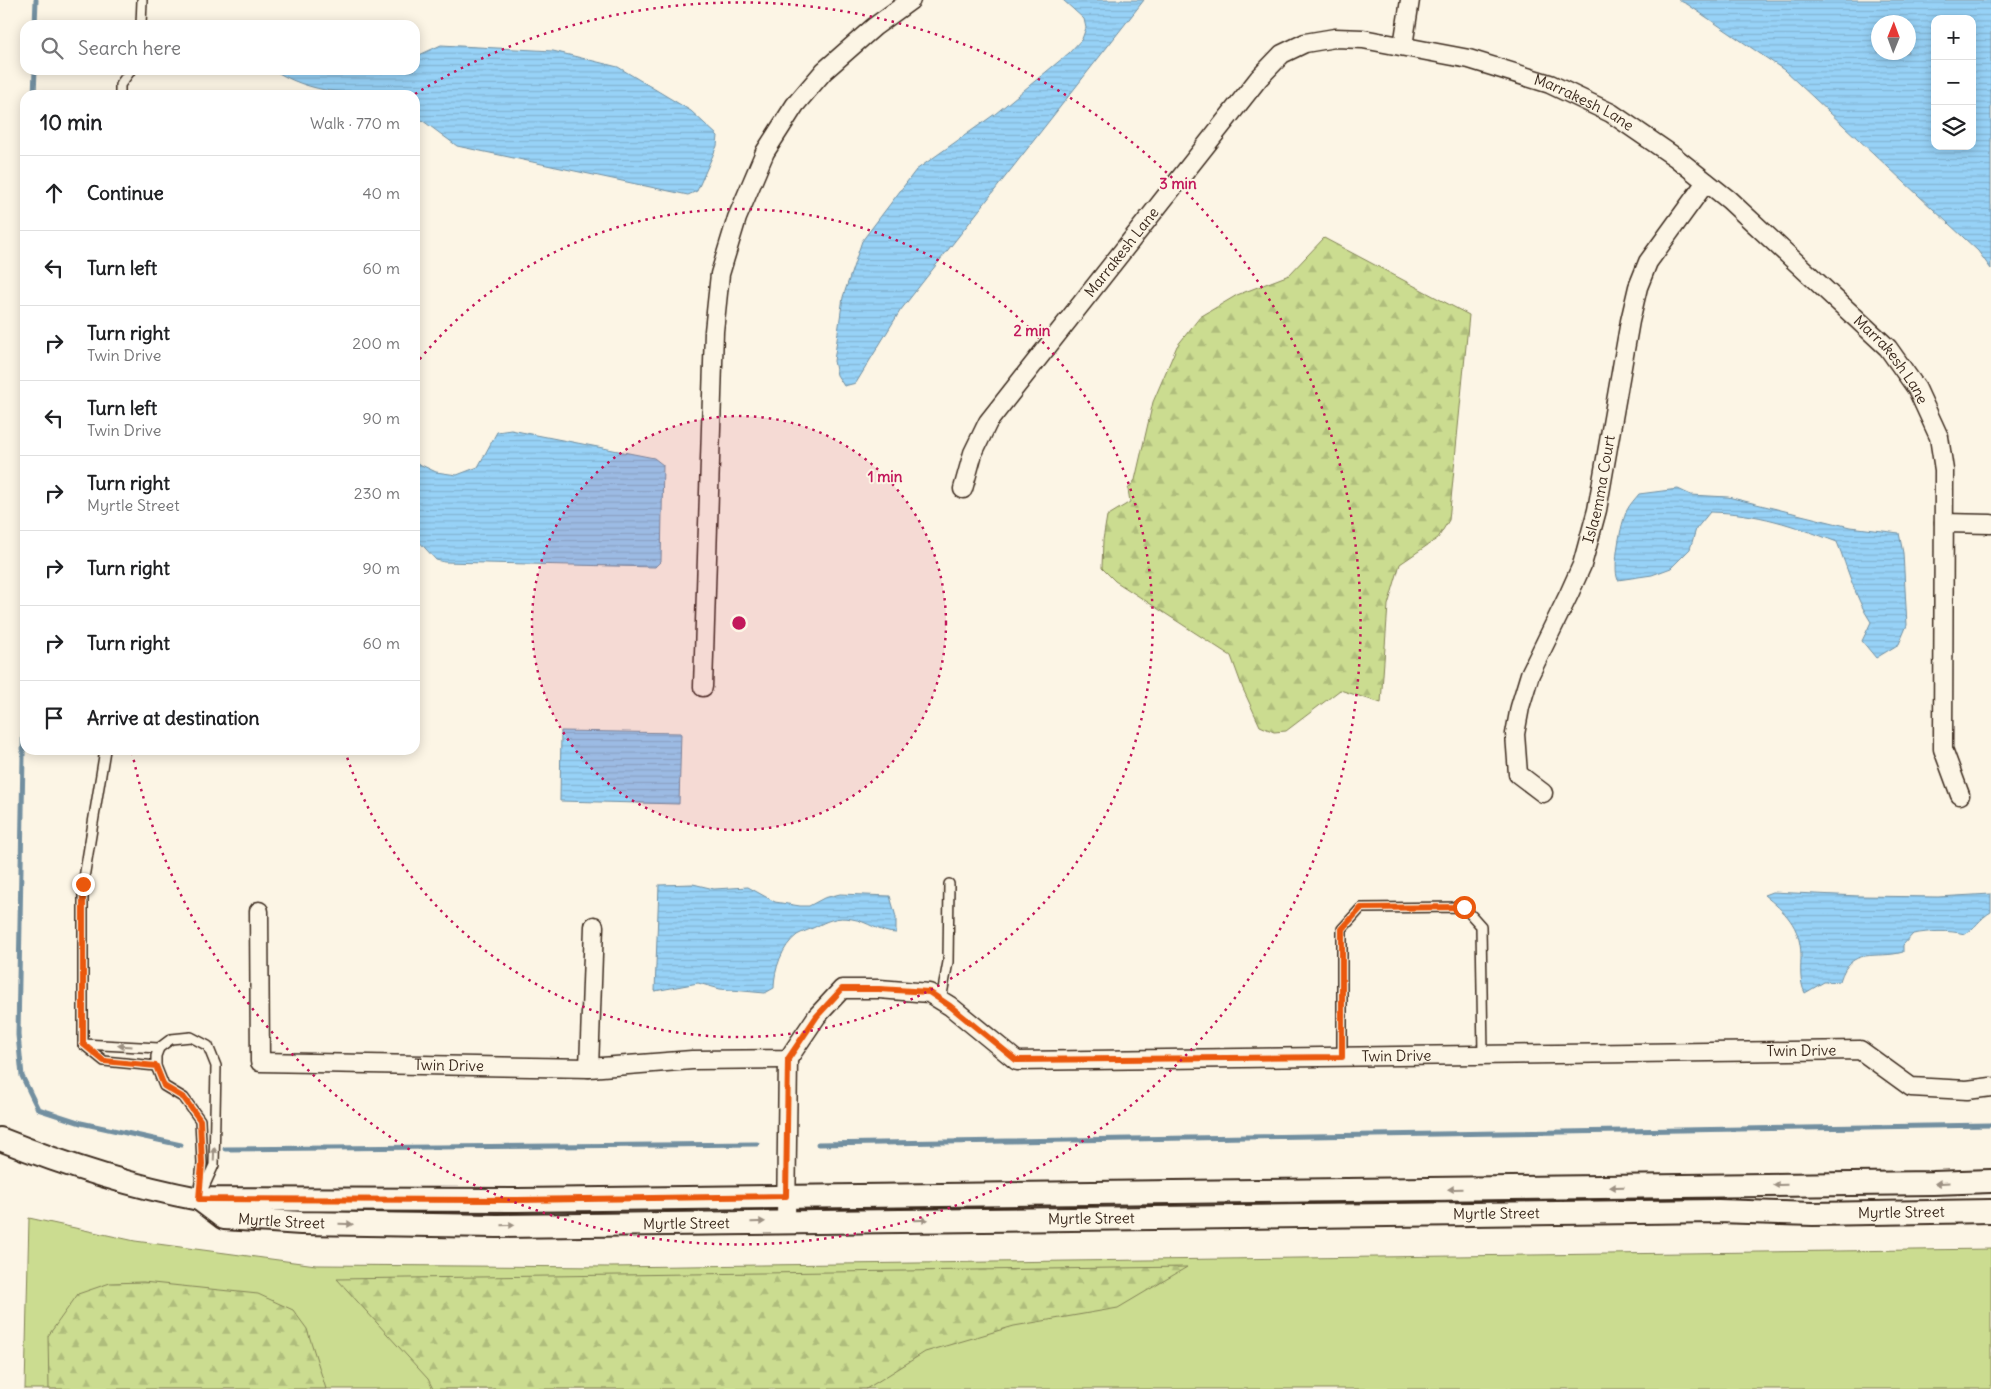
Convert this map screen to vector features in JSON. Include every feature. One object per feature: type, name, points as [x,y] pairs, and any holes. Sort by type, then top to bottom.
[{"type":"street","points":[[703,687],[714,331],[720,274],[737,218],[765,152],[795,105],[824,71],[874,27],[911,0]]},
{"type":"street","points":[[1403,46],[1410,0]]},
{"type":"street","name":"Marrakesh Lane","points":[[963,489],[973,453],[988,422],[1259,78],[1282,54],[1305,44],[1335,38],[1363,39],[1469,59],[1550,84],[1610,113],[1675,157],[1735,206],[1888,348],[1917,389],[1939,437],[1944,470],[1943,749],[1960,795]]},
{"type":"street","name":"Islaemma Court","points":[[1543,793],[1518,774],[1515,734],[1520,707],[1530,674],[1582,565],[1597,510],[1630,321],[1638,287],[1648,262],[1706,182]]},
{"type":"street","points":[[1944,523],[1991,524]]},
{"type":"street","name":"Twin Drive","points":[[259,911],[260,1062],[589,1068],[692,1060],[788,1059],[817,1016],[842,989],[879,989],[929,992],[1016,1060],[1860,1050],[1911,1087],[1967,1090],[1991,1087]]},
{"type":"street","points":[[589,1068],[594,926]]},
{"type":"street","points":[[786,1222],[788,1059]]},
{"type":"street","name":"Myrtle Street","points":[[0,1139],[56,1161],[148,1189],[199,1199],[517,1200],[1932,1184],[1991,1181]]},
{"type":"street","name":"Myrtle Street","points":[[199,1199],[224,1218],[301,1223],[497,1226],[1718,1211],[1814,1214],[1991,1211]]},
{"type":"lane","points":[[141,20],[142,0]]},
{"type":"lane","points":[[120,90],[120,85],[127,75]]},
{"type":"lane","points":[[83,1044],[83,884],[104,755]]},
{"type":"lane","points":[[940,1000],[948,962],[950,884]]},
{"type":"lane","points":[[1342,1057],[1342,929],[1361,908],[1464,907],[1481,926],[1483,1055]]},
{"type":"lane","points":[[191,1037],[208,1046],[216,1066],[214,1165],[199,1199],[202,1164],[200,1120],[184,1098],[164,1086],[156,1066],[156,1056],[159,1048],[171,1039],[191,1037]]},
{"type":"lane","points":[[83,1044],[159,1048]]},
{"type":"lane","points":[[83,1044],[104,1061],[156,1066]]},
{"type":"green space","points":[[1324,238],[1469,315],[1449,520],[1438,538],[1400,564],[1388,605],[1381,703],[1340,690],[1286,731],[1274,732],[1260,726],[1243,689],[1231,656],[1115,581],[1102,568],[1103,540],[1107,516],[1130,502],[1128,489],[1135,480],[1153,402],[1177,346],[1200,317],[1237,295],[1289,275]]},
{"type":"green space","points":[[29,1218],[135,1241],[316,1265],[610,1267],[1991,1249],[1991,1389],[25,1389]]},
{"type":"green space","points":[[1187,1267],[1118,1308],[1014,1326],[925,1352],[866,1389],[433,1389],[428,1379],[337,1279]]},
{"type":"green space","points":[[143,1282],[258,1294],[293,1310],[307,1329],[326,1389],[49,1389],[48,1336],[78,1294],[110,1283]]},
{"type":"water","points":[[1063,0],[1144,0],[900,311],[856,383],[844,386],[837,375],[834,361],[843,297],[862,241],[916,170],[995,114],[1069,53],[1082,39],[1086,28],[1084,19]]},
{"type":"water","points":[[1678,0],[1991,0],[1991,269],[1978,251],[1784,70],[1687,4]]},
{"type":"water","points":[[441,45],[553,51],[618,67],[691,111],[718,136],[717,146],[697,191],[688,195],[457,146],[420,119],[420,90],[326,90],[309,86],[283,75],[420,75],[420,55]]},
{"type":"water","points":[[511,430],[654,458],[663,465],[661,561],[655,567],[444,562],[436,560],[420,542],[420,464],[436,472],[457,475],[478,467],[497,432]]},
{"type":"water","points":[[1678,489],[1691,495],[1728,497],[1850,527],[1899,533],[1903,553],[1907,625],[1899,644],[1876,658],[1862,641],[1871,622],[1856,593],[1837,542],[1790,525],[1760,517],[1710,512],[1696,529],[1690,549],[1671,568],[1652,575],[1618,580],[1616,565],[1618,545],[1627,510],[1639,494]]},
{"type":"water","points":[[561,731],[681,733],[679,804],[560,801]]},
{"type":"water","points":[[693,884],[714,889],[748,887],[775,902],[800,906],[809,906],[824,898],[840,894],[890,896],[896,917],[896,933],[884,931],[863,922],[842,918],[832,920],[799,934],[787,945],[783,952],[775,974],[774,988],[765,993],[720,989],[698,983],[655,991],[659,885]]},
{"type":"water","points":[[1772,892],[1938,897],[1991,894],[1991,912],[1965,934],[1939,931],[1913,934],[1903,945],[1903,952],[1858,958],[1851,962],[1840,981],[1824,982],[1805,993],[1801,979],[1801,955],[1798,935],[1785,914],[1764,895]]},
{"type":"waterway","points":[[35,20],[36,0]]},
{"type":"waterway","points":[[34,90],[35,75]]},
{"type":"waterway","points":[[23,755],[18,1035],[22,1076],[38,1109],[81,1123],[181,1145]]},
{"type":"waterway","points":[[818,1144],[1991,1125]]},
{"type":"waterway","points":[[225,1149],[757,1144]]},
{"type":"route","points":[[83,884],[83,1044],[104,1061],[156,1066],[164,1086],[184,1098],[200,1120],[202,1164],[199,1199],[517,1200],[786,1196],[788,1059],[817,1016],[842,989],[929,992],[950,1006],[1016,1060],[1342,1057],[1342,929],[1361,908],[1464,907]]}]
